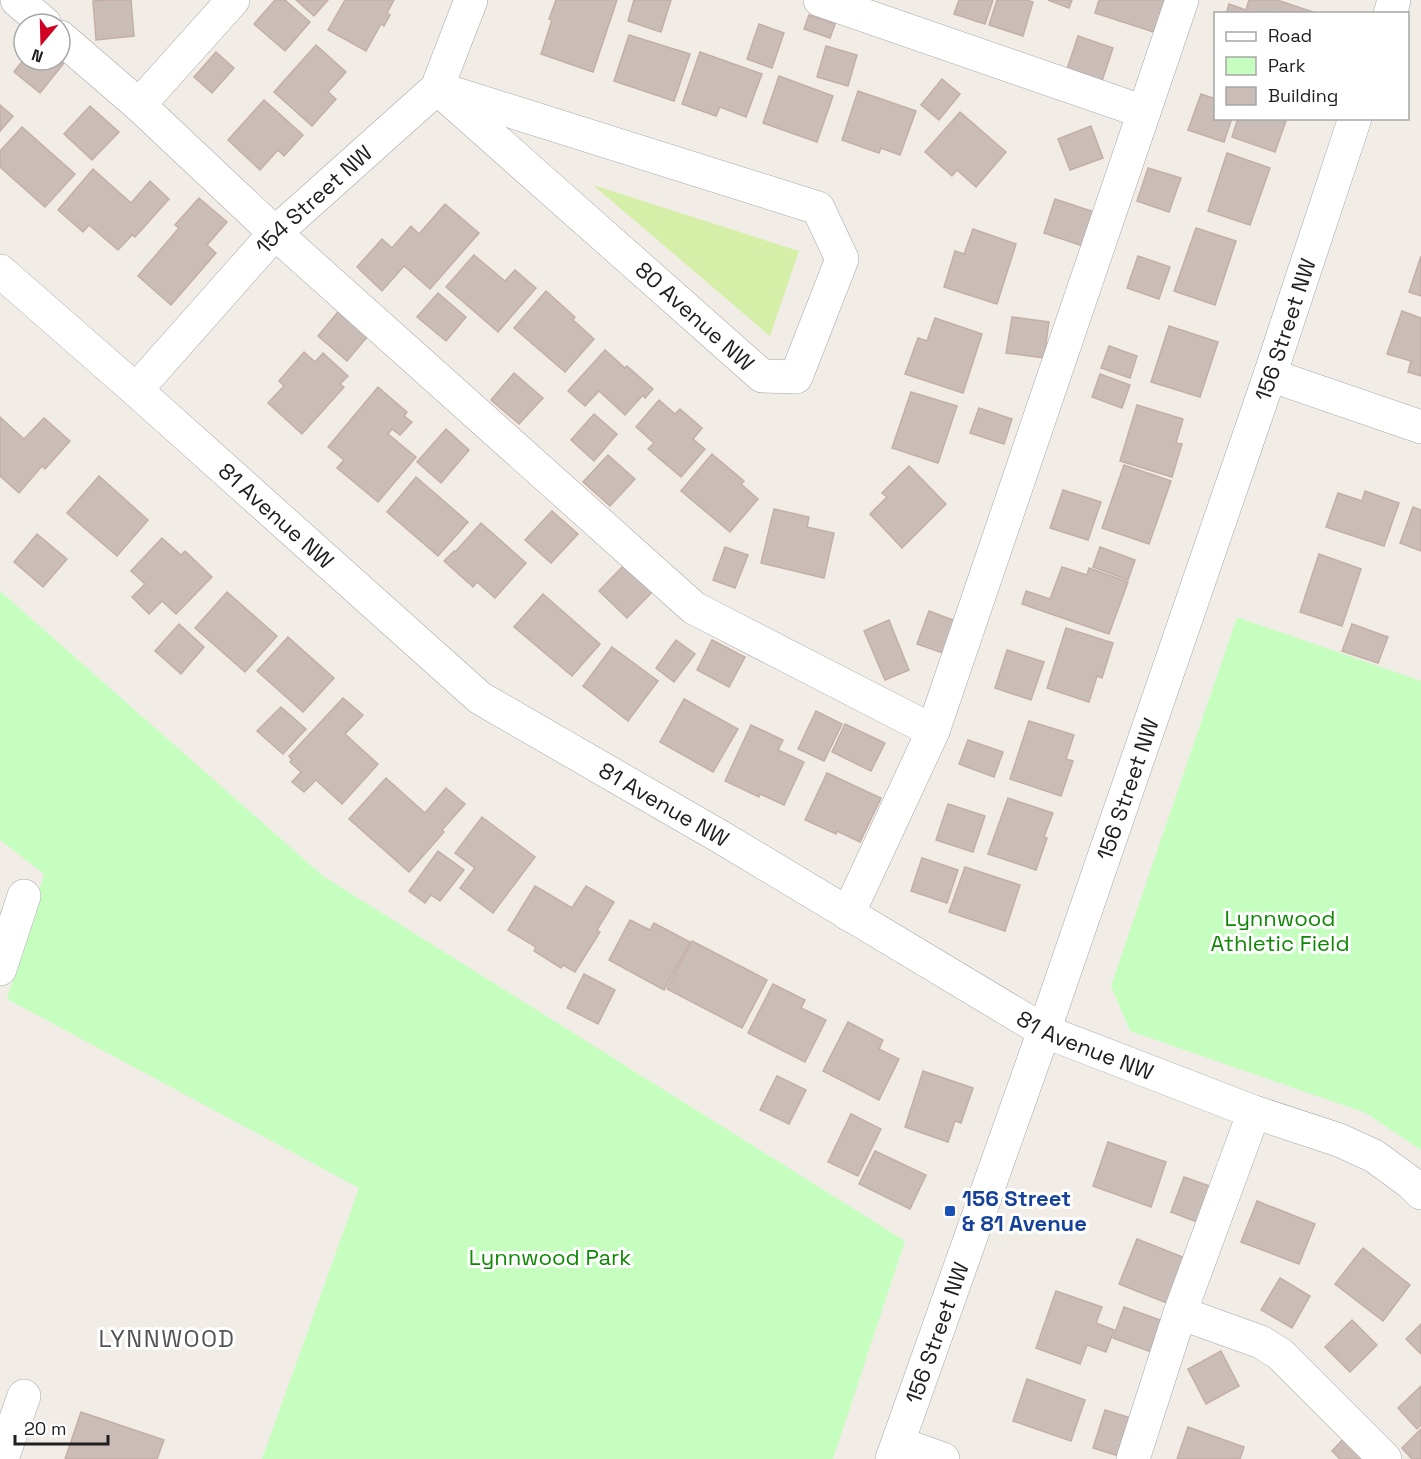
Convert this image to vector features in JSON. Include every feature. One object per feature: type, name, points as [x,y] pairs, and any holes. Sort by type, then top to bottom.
[{"type":"street","points":[[17,0],[31,12]]},
{"type":"street","points":[[139,105],[232,0]]},
{"type":"street","name":"154 Street NW","points":[[136,390],[275,233],[437,88],[471,0]]},
{"type":"street","points":[[820,0],[1144,112]]},
{"type":"street","points":[[849,914],[933,731],[1182,0]]},
{"type":"street","points":[[72,47],[139,105],[275,233],[694,608],[933,731]]},
{"type":"street","name":"80 Avenue NW","points":[[437,88],[818,208],[842,259],[796,376],[762,376],[437,88]]},
{"type":"street","name":"156 Street NW","points":[[895,1451],[1044,1031],[1270,375],[1354,120]]},
{"type":"street","name":"81 Avenue NW","points":[[0,271],[480,698],[720,836],[1044,1031],[1254,1112],[1339,1140],[1374,1156],[1421,1193]]},
{"type":"street","points":[[1270,375],[1421,427]]},
{"type":"street","points":[[0,969],[24,896]]},
{"type":"street","points":[[1133,1459],[1180,1313],[1254,1112]]},
{"type":"street","points":[[1180,1313],[1261,1342],[1280,1354],[1384,1459]]},
{"type":"street","points":[[2,1459],[24,1396]]},
{"type":"street","points":[[895,1451],[943,1459]]},
{"type":"green space","points":[[593,185],[799,251],[770,336]]},
{"type":"green space","name":"Lynnwood Park","points":[[0,591],[323,876],[905,1241],[833,1459],[262,1459],[359,1188],[7,999],[44,874],[0,840]]},
{"type":"green space","name":"Lynnwood Athletic Field","points":[[1237,617],[1421,681],[1421,1150],[1366,1113],[1130,1031],[1111,986]]},
{"type":"building","points":[[131,0],[134,36],[96,40],[93,1]]},
{"type":"building","points":[[275,0],[285,0],[310,22],[285,51],[254,24]]},
{"type":"building","points":[[296,0],[328,0],[314,16]]},
{"type":"building","points":[[345,0],[394,0],[387,13],[390,15],[384,26],[381,24],[366,51],[328,30]]},
{"type":"building","points":[[556,0],[617,0],[593,72],[541,54]]},
{"type":"building","points":[[634,0],[671,0],[661,32],[628,21]]},
{"type":"building","points":[[959,0],[993,0],[985,24],[954,14]]},
{"type":"building","points":[[997,0],[1033,2],[1023,36],[989,25]]},
{"type":"building","points":[[1048,0],[1072,0],[1069,8]]},
{"type":"building","points":[[1099,0],[1171,0],[1160,34],[1095,13]]},
{"type":"building","points":[[1249,0],[1277,0],[1313,12],[1227,12],[1229,4],[1246,10]]},
{"type":"building","points":[[809,15],[835,24],[830,38],[804,29]]},
{"type":"building","points":[[759,24],[784,33],[772,68],[747,59]]},
{"type":"building","points":[[629,35],[690,54],[674,101],[614,81]]},
{"type":"building","points":[[1078,36],[1113,48],[1102,81],[1067,69]]},
{"type":"building","points":[[316,45],[346,72],[328,92],[336,99],[312,126],[274,92]]},
{"type":"building","points":[[826,46],[857,55],[848,86],[817,77]]},
{"type":"building","points":[[216,52],[234,68],[212,93],[194,77]]},
{"type":"building","points":[[700,52],[762,74],[746,117],[720,107],[716,116],[682,104]]},
{"type":"building","points":[[14,72],[57,72],[40,93]]},
{"type":"building","points":[[779,76],[833,96],[817,142],[763,123]]},
{"type":"building","points":[[942,79],[960,94],[939,120],[921,105]]},
{"type":"building","points":[[858,91],[916,111],[900,155],[881,148],[879,153],[842,140]]},
{"type":"building","points":[[1201,94],[1214,98],[1214,120],[1231,120],[1224,142],[1188,130]]},
{"type":"building","points":[[264,100],[303,135],[284,156],[278,150],[260,170],[228,140]]},
{"type":"building","points":[[0,105],[13,116],[0,131]]},
{"type":"building","points":[[90,106],[119,132],[92,160],[64,134]]},
{"type":"building","points":[[960,112],[1006,152],[976,187],[957,170],[952,176],[925,152]]},
{"type":"building","points":[[1237,120],[1286,120],[1275,152],[1232,137]]},
{"type":"building","points":[[1091,126],[1103,158],[1070,170],[1058,139]]},
{"type":"building","points":[[22,127],[75,174],[45,207],[0,167],[0,151]]},
{"type":"building","points":[[1227,153],[1270,168],[1250,225],[1208,211]]},
{"type":"building","points":[[1148,168],[1181,178],[1169,212],[1137,201]]},
{"type":"building","points":[[93,169],[131,203],[150,181],[169,199],[135,237],[132,235],[118,250],[89,225],[83,232],[58,210]]},
{"type":"building","points":[[199,198],[227,222],[207,245],[216,253],[171,305],[138,276],[179,228],[175,225]]},
{"type":"building","points":[[1055,199],[1094,212],[1083,246],[1044,233]]},
{"type":"building","points":[[445,204],[479,233],[430,289],[404,266],[382,291],[357,267],[382,239],[392,248],[411,226],[419,234]]},
{"type":"building","points":[[1196,228],[1236,241],[1215,305],[1174,291]]},
{"type":"building","points":[[973,229],[1016,244],[997,304],[944,287],[955,251],[964,254]]},
{"type":"building","points":[[474,255],[505,281],[515,270],[536,288],[498,332],[446,287]]},
{"type":"building","points":[[1138,256],[1170,267],[1159,299],[1127,288]]},
{"type":"building","points":[[1421,256],[1421,296],[1409,292]]},
{"type":"building","points":[[546,291],[575,317],[573,320],[594,339],[565,372],[514,328]]},
{"type":"building","points":[[438,293],[466,317],[446,341],[417,317]]},
{"type":"building","points":[[343,306],[372,331],[347,361],[318,336]]},
{"type":"building","points":[[1402,311],[1421,318],[1421,376],[1408,372],[1411,361],[1387,354]]},
{"type":"building","points":[[1012,317],[1049,322],[1044,358],[1006,353]]},
{"type":"building","points":[[935,318],[982,334],[963,393],[905,374],[918,338],[927,341]]},
{"type":"building","points":[[1169,326],[1218,342],[1200,397],[1151,382]]},
{"type":"building","points":[[1109,346],[1137,356],[1130,378],[1101,368]]},
{"type":"building","points":[[605,350],[653,389],[645,398],[643,395],[625,415],[599,391],[585,406],[568,391]]},
{"type":"building","points":[[304,352],[315,362],[323,353],[348,376],[340,384],[344,387],[302,434],[268,403],[284,386],[279,381]]},
{"type":"building","points":[[514,373],[543,398],[519,424],[491,400]]},
{"type":"building","points":[[1100,374],[1130,385],[1122,408],[1092,397]]},
{"type":"building","points":[[378,387],[407,412],[404,416],[412,422],[400,435],[392,429],[388,434],[416,457],[378,502],[337,468],[344,460],[328,447]]},
{"type":"building","points":[[911,392],[957,406],[938,463],[892,448]]},
{"type":"building","points":[[659,400],[675,414],[680,409],[702,428],[693,439],[705,449],[681,477],[648,449],[654,443],[636,427]]},
{"type":"building","points":[[1137,405],[1183,419],[1176,443],[1182,444],[1172,477],[1120,461]]},
{"type":"building","points":[[979,408],[1012,419],[1004,444],[970,433]]},
{"type":"building","points":[[594,414],[617,434],[594,461],[571,440]]},
{"type":"building","points":[[0,417],[24,439],[44,418],[70,441],[45,469],[42,466],[19,493],[0,476]]},
{"type":"building","points":[[446,429],[469,450],[441,483],[417,462]]},
{"type":"building","points":[[712,454],[744,481],[741,484],[758,499],[730,532],[681,491]]},
{"type":"building","points":[[608,455],[635,479],[610,506],[583,482]]},
{"type":"building","points":[[1124,465],[1171,481],[1149,544],[1102,528]]},
{"type":"building","points":[[909,466],[946,504],[902,548],[870,514],[887,497],[882,493]]},
{"type":"building","points":[[99,476],[148,520],[117,556],[67,513]]},
{"type":"building","points":[[416,477],[468,522],[438,556],[387,512]]},
{"type":"building","points":[[1063,490],[1101,502],[1088,540],[1050,528]]},
{"type":"building","points":[[1365,491],[1399,503],[1384,546],[1326,527],[1338,493],[1362,501]]},
{"type":"building","points":[[1413,507],[1421,510],[1421,551],[1400,543]]},
{"type":"building","points":[[774,509],[809,517],[807,527],[834,533],[824,578],[761,563]]},
{"type":"building","points":[[552,511],[578,534],[551,563],[525,540]]},
{"type":"building","points":[[481,523],[526,563],[495,598],[477,582],[473,587],[444,561]]},
{"type":"building","points":[[37,534],[67,559],[43,587],[14,562]]},
{"type":"building","points":[[162,538],[181,555],[185,551],[212,577],[176,614],[162,601],[149,614],[132,597],[145,584],[131,571]]},
{"type":"building","points":[[725,547],[748,555],[735,588],[713,580]]},
{"type":"building","points":[[1100,547],[1135,560],[1128,580],[1093,567]]},
{"type":"building","points":[[1319,554],[1361,569],[1342,626],[1300,612]]},
{"type":"building","points":[[626,563],[654,590],[627,618],[599,591]]},
{"type":"building","points":[[1062,567],[1087,575],[1089,568],[1128,582],[1109,634],[1022,604],[1026,591],[1050,599]]},
{"type":"building","points":[[227,592],[277,636],[245,672],[195,628]]},
{"type":"building","points":[[543,594],[600,644],[572,676],[514,627]]},
{"type":"building","points":[[929,611],[958,622],[946,654],[917,644]]},
{"type":"building","points":[[889,620],[909,670],[885,680],[864,631]]},
{"type":"building","points":[[179,624],[204,647],[181,674],[155,651]]},
{"type":"building","points":[[1352,624],[1388,637],[1378,663],[1342,651]]},
{"type":"building","points":[[1066,628],[1113,643],[1102,678],[1097,676],[1089,702],[1047,688]]},
{"type":"building","points":[[288,637],[334,678],[303,712],[257,671]]},
{"type":"building","points":[[676,640],[695,654],[674,682],[656,668]]},
{"type":"building","points":[[712,640],[745,657],[729,687],[697,670]]},
{"type":"building","points":[[612,647],[658,681],[628,721],[583,686]]},
{"type":"building","points":[[1007,650],[1044,662],[1031,700],[995,688]]},
{"type":"building","points":[[343,698],[363,715],[345,734],[378,764],[342,804],[316,780],[304,792],[292,782],[301,772],[290,762],[292,760],[289,756]]},
{"type":"building","points":[[684,699],[738,729],[713,772],[660,742]]},
{"type":"building","points":[[281,707],[306,729],[283,754],[257,731]]},
{"type":"building","points":[[816,711],[842,724],[824,761],[798,749]]},
{"type":"building","points":[[1029,721],[1074,735],[1066,759],[1073,761],[1061,796],[1010,779]]},
{"type":"building","points":[[845,724],[885,743],[871,771],[832,752]]},
{"type":"building","points":[[751,725],[783,740],[778,750],[804,762],[784,805],[760,794],[759,797],[725,781]]},
{"type":"building","points":[[968,740],[1003,752],[994,777],[959,764]]},
{"type":"building","points":[[827,773],[881,798],[860,842],[805,820]]},
{"type":"building","points":[[386,778],[425,813],[446,788],[465,804],[409,872],[349,819]]},
{"type":"building","points":[[1008,798],[1053,813],[1036,870],[988,854]]},
{"type":"building","points":[[948,804],[985,816],[973,852],[936,840]]},
{"type":"building","points":[[482,817],[535,857],[493,913],[460,888],[475,868],[455,853]]},
{"type":"building","points":[[438,851],[464,870],[440,901],[431,895],[425,903],[409,891]]},
{"type":"building","points":[[922,858],[958,870],[947,903],[911,891]]},
{"type":"building","points":[[965,867],[1020,885],[1005,931],[949,912]]},
{"type":"building","points":[[535,886],[572,908],[586,886],[614,902],[597,930],[600,932],[575,972],[563,965],[561,968],[534,951],[536,947],[508,930]]},
{"type":"building","points":[[630,920],[650,930],[654,923],[690,942],[664,990],[609,960]]},
{"type":"building","points":[[692,941],[767,980],[742,1028],[667,989]]},
{"type":"building","points":[[584,974],[615,990],[598,1024],[567,1008]]},
{"type":"building","points":[[773,984],[805,1000],[801,1008],[826,1020],[805,1062],[748,1033]]},
{"type":"building","points":[[848,1022],[883,1040],[879,1049],[899,1059],[879,1100],[823,1071]]},
{"type":"building","points":[[923,1071],[973,1088],[961,1123],[955,1121],[948,1142],[905,1127]]},
{"type":"building","points":[[777,1076],[806,1090],[789,1124],[760,1110]]},
{"type":"building","points":[[851,1114],[881,1129],[858,1176],[828,1162]]},
{"type":"building","points":[[1108,1142],[1166,1162],[1151,1207],[1093,1186]]},
{"type":"building","points":[[875,1151],[926,1175],[910,1209],[859,1184]]},
{"type":"building","points":[[1184,1177],[1215,1188],[1202,1224],[1171,1212]]},
{"type":"building","points":[[1257,1201],[1315,1224],[1299,1264],[1241,1242]]},
{"type":"building","points":[[1137,1239],[1185,1258],[1167,1303],[1119,1284]]},
{"type":"building","points":[[1363,1248],[1410,1285],[1383,1321],[1335,1284]]},
{"type":"building","points":[[1280,1278],[1310,1296],[1292,1328],[1261,1310]]},
{"type":"building","points":[[1056,1291],[1102,1307],[1096,1323],[1114,1330],[1106,1352],[1087,1345],[1080,1364],[1036,1348]]},
{"type":"building","points":[[1124,1307],[1168,1323],[1157,1354],[1113,1338]]},
{"type":"building","points":[[1352,1320],[1377,1345],[1350,1372],[1325,1347]]},
{"type":"building","points":[[1421,1324],[1421,1354],[1406,1339]]},
{"type":"building","points":[[1221,1351],[1239,1386],[1206,1404],[1188,1369]]},
{"type":"building","points":[[1027,1379],[1085,1400],[1071,1441],[1013,1421]]},
{"type":"building","points":[[1421,1386],[1421,1425],[1417,1429],[1398,1408]]},
{"type":"building","points":[[1105,1410],[1134,1419],[1122,1457],[1093,1448]]},
{"type":"building","points":[[81,1412],[164,1440],[157,1459],[65,1459]]},
{"type":"building","points":[[1188,1427],[1244,1447],[1240,1459],[1177,1459]]},
{"type":"building","points":[[1421,1429],[1421,1459],[1412,1459],[1402,1448]]},
{"type":"building","points":[[1346,1436],[1369,1459],[1340,1459],[1332,1451]]},
{"type":"place","name":"156 Street & 81 Avenue","points":[[950,1211]]},
{"type":"district","name":"LYNNWOOD","points":[[167,1338]]}]
